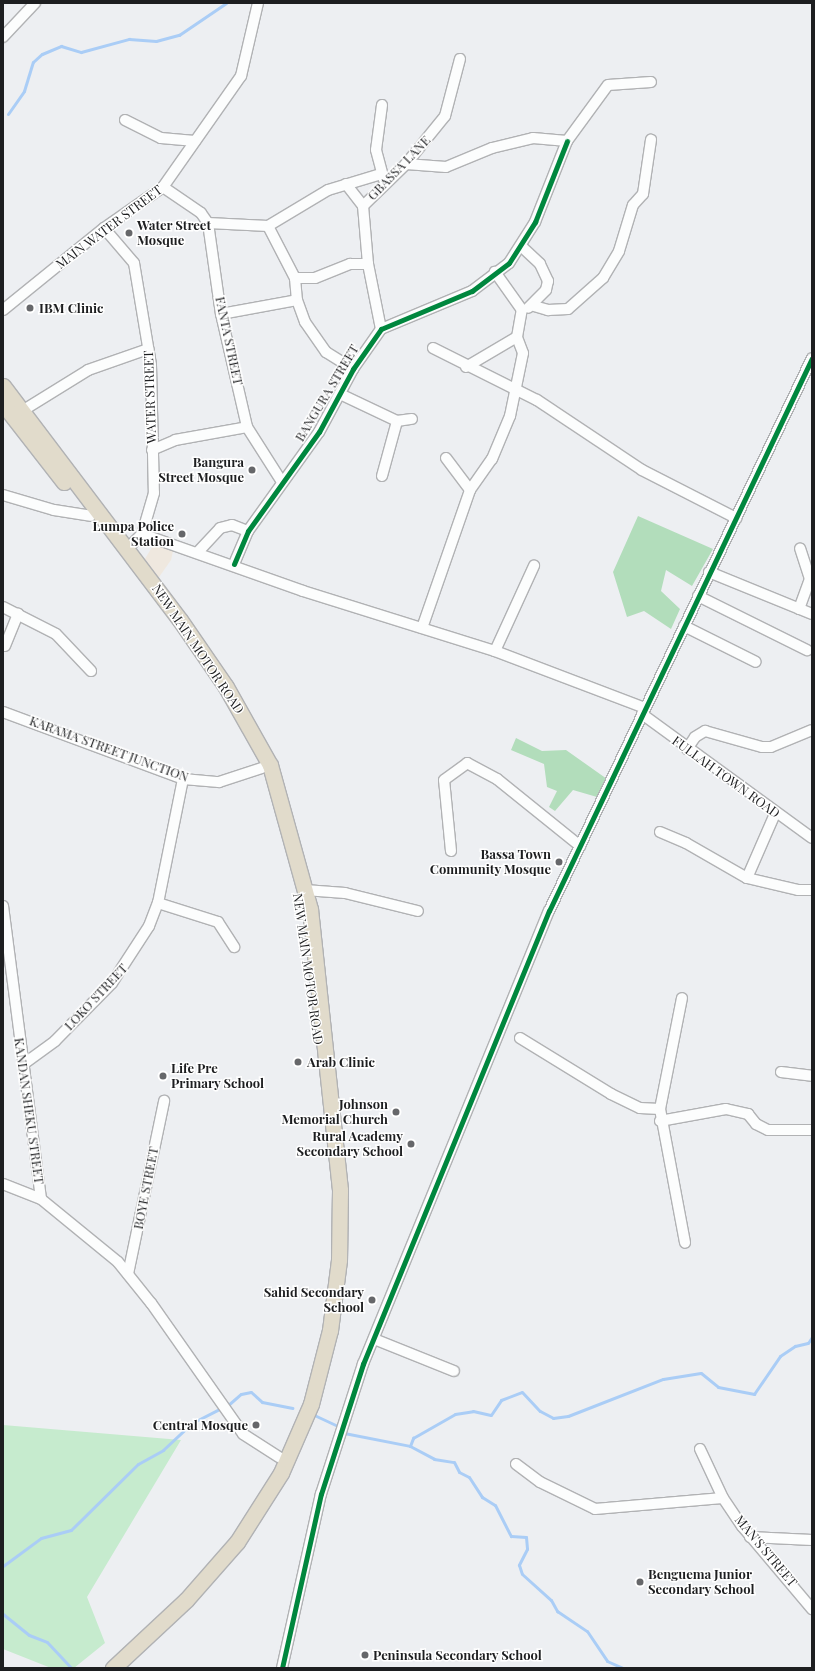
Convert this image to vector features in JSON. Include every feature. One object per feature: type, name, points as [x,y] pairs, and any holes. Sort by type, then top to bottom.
[{"type":"highway","name":"NEW MAIN MOTOR ROAD","points":[[3,386],[128,548],[226,687],[270,765],[305,890],[320,980],[340,1190],[339,1260],[330,1330],[311,1404],[284,1466],[237,1542],[186,1600],[113,1668]]},
{"type":"highway","name":"NEW MAIN MOTOR ROAD","points":[[3,404],[91,516],[220,691],[262,768],[285,838],[302,911],[312,980],[331,1190],[331,1259],[323,1329],[304,1401],[279,1457],[231,1537],[180,1594],[102,1668]]},
{"type":"street","points":[[3,37],[35,3]]},
{"type":"street","name":"MAIN WATER STREET","points":[[3,310],[104,228],[163,187],[241,76],[258,3]]},
{"type":"street","name":"GBASSA LANE","points":[[382,329],[368,264],[363,206],[383,178],[406,164],[445,116],[460,59]]},
{"type":"street","points":[[382,329],[472,291],[509,263],[521,246],[557,173],[567,141],[608,85],[651,82]]},
{"type":"street","points":[[163,187],[201,213],[208,223],[268,226],[328,190],[346,184],[383,178],[376,150],[382,105]]},
{"type":"street","points":[[125,120],[161,138],[195,141]]},
{"type":"street","points":[[406,164],[446,167],[492,148],[533,138],[567,141]]},
{"type":"street","points":[[522,310],[534,306],[548,310],[568,309],[603,278],[619,251],[633,205],[643,194],[651,140]]},
{"type":"street","points":[[346,184],[363,206]]},
{"type":"street","name":"FANTA STREET","points":[[208,223],[220,314],[247,426],[282,482]]},
{"type":"street","points":[[268,226],[295,278],[298,300],[305,322],[326,352],[353,369]]},
{"type":"street","name":"WATER STREET","points":[[104,228],[134,263],[148,349],[154,493],[142,534],[128,548]]},
{"type":"street","points":[[521,246],[540,264],[548,281],[534,306]]},
{"type":"street","points":[[295,278],[315,278],[350,264],[368,264]]},
{"type":"street","points":[[422,628],[470,490],[492,459],[503,435],[523,353],[517,337],[522,310],[496,272]]},
{"type":"street","points":[[220,314],[298,300]]},
{"type":"street","name":"BANGURA STREET","points":[[234,564],[248,531],[319,432],[353,369],[382,329]]},
{"type":"street","points":[[466,367],[517,337]]},
{"type":"street","points":[[433,348],[513,391],[537,400],[642,470],[736,518]]},
{"type":"street","points":[[22,411],[88,370],[148,349]]},
{"type":"street","points":[[282,1668],[321,1494],[374,1339],[549,911],[812,358]]},
{"type":"street","points":[[340,394],[397,421],[412,419]]},
{"type":"street","points":[[382,476],[397,421]]},
{"type":"street","points":[[152,450],[176,440],[247,426]]},
{"type":"street","points":[[446,458],[470,490]]},
{"type":"street","points":[[3,495],[54,510],[91,516]]},
{"type":"street","points":[[197,552],[226,526],[248,531]]},
{"type":"street","name":"FULLAH TOWN ROAD","points":[[142,534],[234,564],[304,591],[495,651],[643,711],[687,749],[775,814],[812,838]]},
{"type":"street","points":[[799,609],[810,579],[800,549]]},
{"type":"street","points":[[495,651],[534,566]]},
{"type":"street","points":[[710,572],[812,614]]},
{"type":"street","points":[[698,596],[807,650]]},
{"type":"street","points":[[3,607],[56,634],[91,671]]},
{"type":"street","points":[[5,646],[18,614]]},
{"type":"street","points":[[684,626],[756,662]]},
{"type":"street","name":"KARAMA STREET JUNCTION","points":[[3,712],[184,779],[219,782],[262,768]]},
{"type":"street","points":[[687,749],[695,737],[705,731],[762,747],[771,747],[812,730]]},
{"type":"street","points":[[451,851],[444,780],[467,762],[497,779],[580,846]]},
{"type":"street","name":"LOKO STREET","points":[[26,1063],[55,1041],[112,983],[133,956],[158,903],[184,779]]},
{"type":"street","points":[[747,878],[775,814]]},
{"type":"street","points":[[660,832],[686,843],[747,878],[791,889],[812,890]]},
{"type":"street","points":[[305,890],[344,893],[418,911]]},
{"type":"street","points":[[158,903],[218,922],[234,948]]},
{"type":"street","name":"KANDAN SHEKU STREET","points":[[3,906],[14,1011],[26,1063],[40,1198]]},
{"type":"street","points":[[682,998],[660,1109],[660,1121],[685,1244]]},
{"type":"street","points":[[520,1038],[611,1094],[640,1108],[660,1109]]},
{"type":"street","points":[[781,1072],[812,1076]]},
{"type":"street","name":"BOYE STREET","points":[[128,1274],[164,1101]]},
{"type":"street","points":[[660,1121],[726,1108],[748,1114],[756,1124],[768,1130],[812,1130]]},
{"type":"street","points":[[3,1184],[40,1198],[128,1274],[243,1434],[279,1457]]},
{"type":"street","points":[[374,1339],[454,1371]]},
{"type":"street","name":"MAN'S STREET","points":[[700,1449],[723,1498],[750,1537],[812,1609]]},
{"type":"street","points":[[516,1464],[540,1482],[594,1509],[723,1498]]},
{"type":"street","points":[[750,1537],[812,1540]]},
{"type":"shaded area","points":[[154,544],[173,551],[171,560],[157,580],[143,562]]},
{"type":"green space","points":[[638,516],[713,549],[692,586],[666,570],[661,591],[680,609],[671,629],[644,611],[627,617],[613,572]]},
{"type":"green space","points":[[516,738],[542,751],[566,750],[607,779],[597,797],[573,790],[555,811],[549,807],[557,791],[547,787],[544,764],[511,750]]},
{"type":"green space","points":[[3,1425],[181,1440],[87,1597],[105,1643],[74,1668],[51,1668],[3,1649]]},
{"type":"waterway","points":[[8,114],[24,91],[33,62],[42,54],[61,46],[81,52],[129,39],[156,41],[179,35],[226,3]]},
{"type":"waterway","points":[[410,1446],[413,1438],[455,1414],[473,1411],[491,1415],[501,1400],[522,1392],[540,1411],[553,1418],[568,1416],[663,1379],[701,1373],[718,1387],[754,1394],[780,1356],[795,1346],[808,1343],[812,1337]]},
{"type":"waterway","points":[[227,1406],[241,1394],[251,1392],[262,1402],[292,1408]]},
{"type":"waterway","points":[[3,1566],[41,1538],[71,1530],[138,1464],[163,1450],[192,1423],[220,1409]]},
{"type":"waterway","points":[[312,1414],[336,1425]]},
{"type":"waterway","points":[[344,1433],[410,1446],[434,1459],[454,1462],[459,1472],[469,1477],[482,1497],[495,1505],[511,1536],[526,1537],[527,1549],[519,1565],[522,1574],[551,1600],[557,1611],[587,1631],[607,1661],[623,1668]]},
{"type":"waterway","points":[[3,1614],[29,1635],[47,1642],[71,1668]]},
{"type":"cycle path","points":[[234,564],[248,531],[319,432],[353,369],[381,329],[472,291],[509,263],[535,222],[567,141]]},
{"type":"cycle path","points":[[282,1668],[321,1494],[363,1364],[549,911],[812,358]]},
{"type":"place","name":"Water Street Mosque","points":[[129,233]]},
{"type":"place","name":"IBM Clinic","points":[[30,308]]},
{"type":"place","name":"Bangura Street Mosque","points":[[252,470]]},
{"type":"place","name":"Lumpa Police Station","points":[[182,534]]},
{"type":"place","name":"Bassa Town Community Mosque","points":[[559,862]]},
{"type":"place","name":"Arab Clinic","points":[[298,1062]]},
{"type":"place","name":"Life Pre Primary School","points":[[163,1076]]},
{"type":"place","name":"Johnson Memorial Church","points":[[396,1112]]},
{"type":"place","name":"Rural Academy Secondary School","points":[[411,1144]]},
{"type":"place","name":"Sahid Secondary School","points":[[372,1300]]},
{"type":"place","name":"Central Mosque","points":[[256,1425]]},
{"type":"place","name":"Benguema Junior Secondary School","points":[[640,1582]]},
{"type":"place","name":"Peninsula Secondary School","points":[[365,1655]]}]
